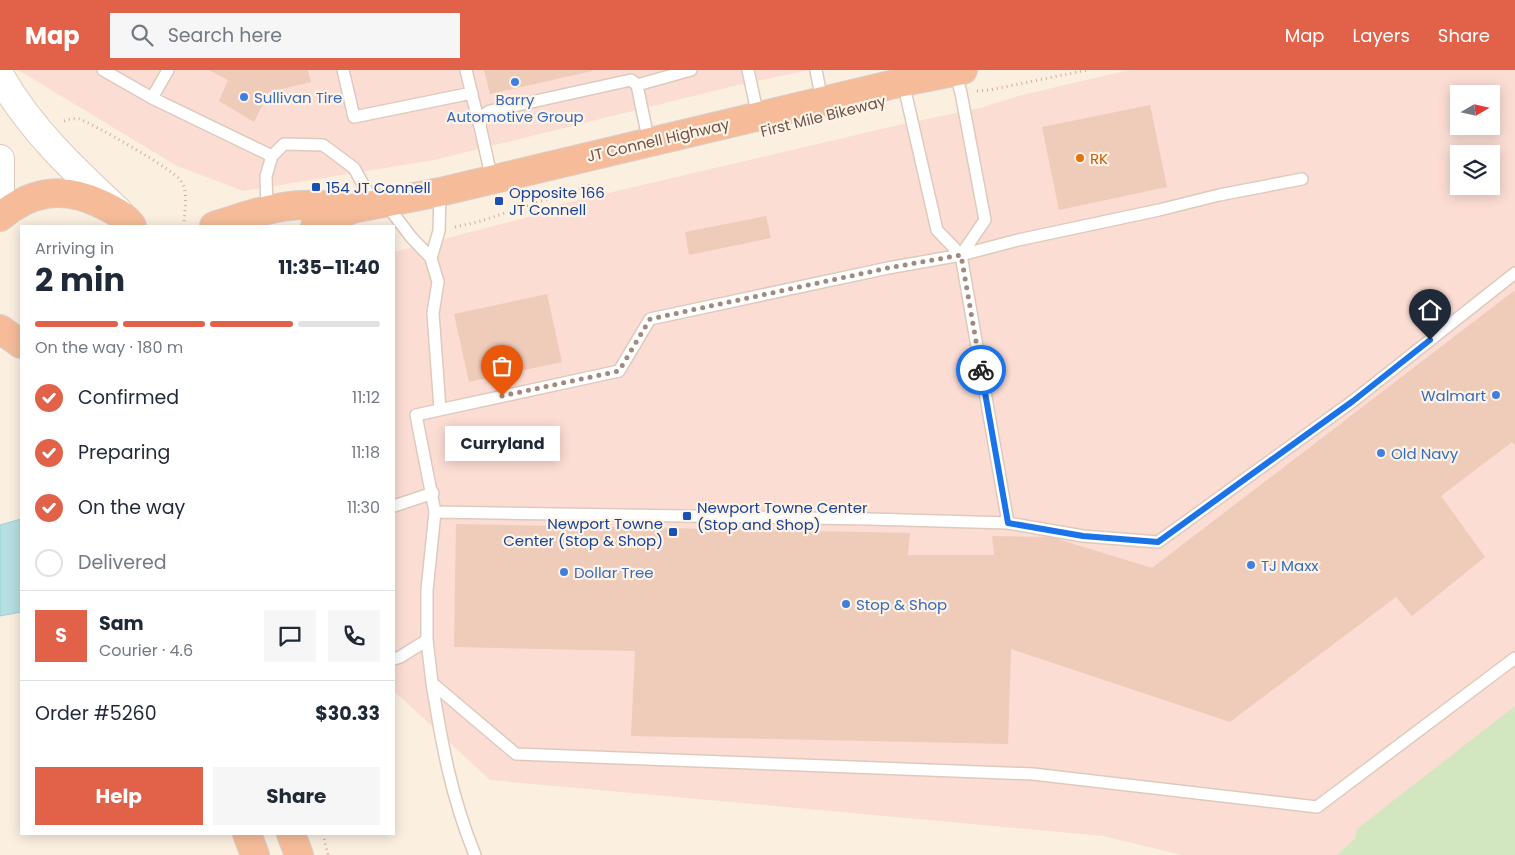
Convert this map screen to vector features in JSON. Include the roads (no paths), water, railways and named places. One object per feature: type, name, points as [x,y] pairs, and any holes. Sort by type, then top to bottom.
[{"type":"highway","name":"JT Connell Highway","points":[[318,225],[371,206],[440,192],[649,143],[822,101],[896,79],[959,76]]},
{"type":"highway","points":[[0,217],[18,203],[33,197],[61,192],[84,196],[110,208],[134,224]]},
{"type":"highway","name":"JT Connell Highway","points":[[217,225],[267,209],[305,204],[371,206]]},
{"type":"highway","points":[[0,329],[20,343]]},
{"type":"highway","points":[[247,835],[255,855]]},
{"type":"highway","points":[[291,835],[299,855]]},
{"type":"street","points":[[0,76],[22,110],[43,137],[69,165],[134,224]]},
{"type":"street","points":[[0,159],[0,191]]},
{"type":"lane","points":[[103,70],[152,98],[272,156]]},
{"type":"lane","points":[[152,98],[168,70]]},
{"type":"lane","points":[[343,70],[354,117],[472,93]]},
{"type":"lane","points":[[466,70],[492,180]]},
{"type":"lane","points":[[636,84],[661,74],[691,70]]},
{"type":"lane","points":[[748,70],[758,116]]},
{"type":"lane","points":[[816,70],[822,101]]},
{"type":"lane","points":[[959,76],[985,220],[961,255]]},
{"type":"lane","points":[[896,79],[937,230],[961,255],[1008,523]]},
{"type":"lane","points":[[480,126],[482,116],[490,111],[631,80],[636,84],[649,143]]},
{"type":"lane","points":[[267,209],[266,176],[272,156],[284,144],[323,145],[354,168],[371,206],[411,237],[431,258],[438,282],[433,313],[440,409]]},
{"type":"lane","points":[[475,855],[449,779],[432,683],[427,640],[427,590],[435,512],[433,492],[416,415],[619,371],[650,319],[888,268],[961,255],[1018,240],[1219,195],[1302,179]]},
{"type":"lane","points":[[431,258],[439,231],[440,192]]},
{"type":"lane","points":[[435,512],[870,518],[1008,523],[1083,536],[1158,542],[1353,401],[1515,273]]},
{"type":"lane","points":[[395,506],[433,492]]},
{"type":"lane","points":[[395,659],[427,640]]},
{"type":"lane","points":[[432,683],[516,754],[1033,774],[1317,807],[1515,658]]},
{"type":"water","points":[[20,519],[20,612],[0,616],[0,525]]},
{"type":"place","name":"Barry Automotive Group","points":[[515,82]]},
{"type":"place","name":"Sullivan Tire","points":[[244,97]]},
{"type":"place","name":"RK","points":[[1080,158]]},
{"type":"place","name":"154 JT Connell","points":[[316,187]]},
{"type":"place","name":"Opposite 166 JT Connell","points":[[499,201]]},
{"type":"place","name":"Walmart","points":[[1496,395]]},
{"type":"place","name":"Curryland","points":[[502,396]]},
{"type":"place","name":"Old Navy","points":[[1381,453]]},
{"type":"place","name":"Newport Towne Center (Stop and Shop)","points":[[687,516]]},
{"type":"place","name":"Newport Towne Center (Stop & Shop)","points":[[673,532]]},
{"type":"place","name":"TJ Maxx","points":[[1251,565]]},
{"type":"place","name":"Dollar Tree","points":[[564,572]]},
{"type":"place","name":"Stop & Shop","points":[[846,604]]}]
